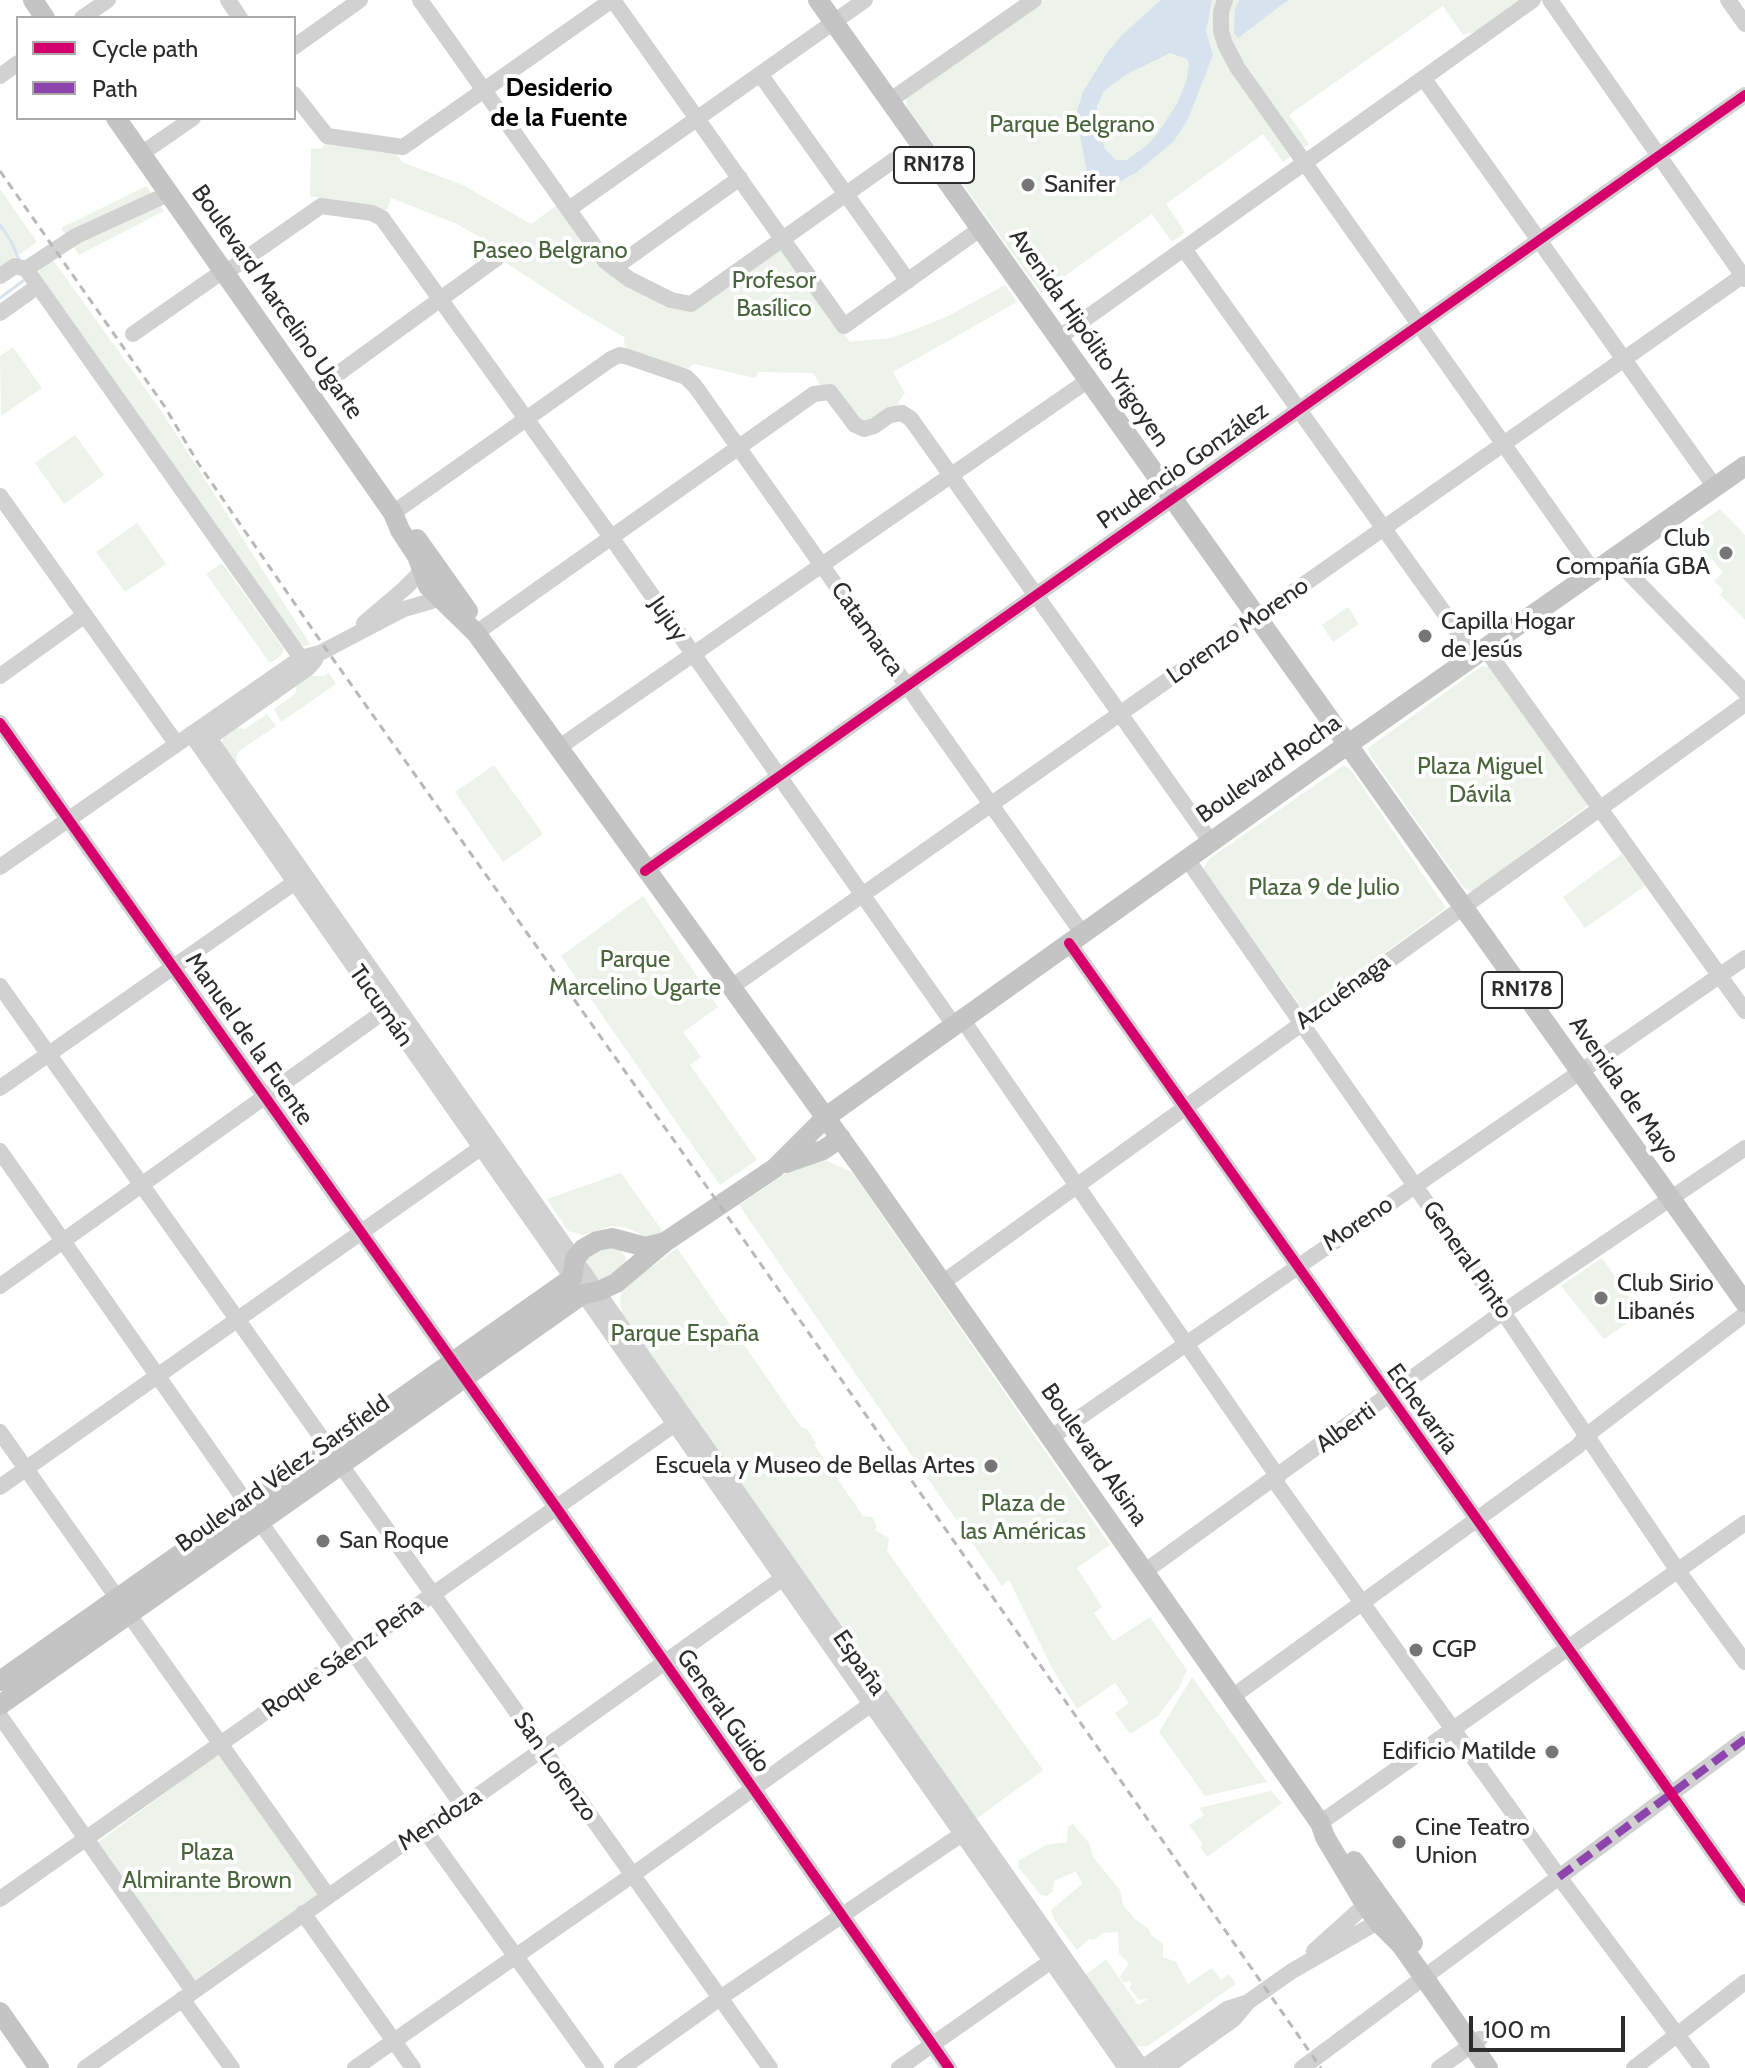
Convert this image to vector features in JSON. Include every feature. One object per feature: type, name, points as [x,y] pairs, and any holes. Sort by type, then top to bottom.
[{"type":"main road","name":"Avenida Hipólito Yrigoyen","points":[[818,0],[1347,745]]},
{"type":"main road","name":"Boulevard Marcelino Ugarte","points":[[117,120],[394,515],[417,556],[826,1117]]},
{"type":"main road","name":"Boulevard Rocha","points":[[775,1168],[826,1117],[1745,466]]},
{"type":"main road","name":"RN178","points":[[1347,745],[1463,906]]},
{"type":"main road","name":"Avenida de Mayo","points":[[1463,906],[1745,1303]]},
{"type":"main road","name":"Boulevard Alsina","points":[[826,1117],[1320,1823],[1325,1837],[1372,1899],[1401,1945],[1428,1973],[1476,2042],[1501,2068]]},
{"type":"main road","points":[[665,1242],[646,1247],[618,1239],[604,1239],[583,1249],[582,1280],[632,1272],[665,1242],[775,1168],[823,1150],[841,1138]]},
{"type":"main road","name":"Boulevard Vélez Sarsfield","points":[[0,1705],[122,1607],[582,1280]]},
{"type":"main road","name":"Boulevard Vélez Sarsfield","points":[[0,1681],[122,1607]]},
{"type":"main road","points":[[0,2012],[39,2068]]},
{"type":"main road","name":"Boulevard Alsina","points":[[1476,2042],[1488,2068]]},
{"type":"street","points":[[85,16],[108,0]]},
{"type":"street","points":[[296,46],[360,0]]},
{"type":"street","points":[[420,0],[605,261],[629,279],[671,300],[691,304],[894,160]]},
{"type":"street","points":[[296,97],[327,136],[403,147],[612,0],[844,326],[980,229]]},
{"type":"street","points":[[569,209],[865,0]]},
{"type":"street","points":[[1225,0],[1221,12],[1221,31],[1228,52],[1594,572]]},
{"type":"street","points":[[1057,339],[1533,0]]},
{"type":"street","points":[[1550,0],[1744,276]]},
{"type":"street","points":[[1728,0],[1745,24]]},
{"type":"street","points":[[889,101],[1022,3]]},
{"type":"street","points":[[760,74],[908,281]]},
{"type":"street","points":[[1424,79],[1715,487]]},
{"type":"street","name":"Prudencio González","points":[[645,871],[1745,95]]},
{"type":"street","points":[[141,154],[190,120]]},
{"type":"street","points":[[614,268],[740,178]]},
{"type":"street","points":[[26,269],[76,236],[168,194]]},
{"type":"street","name":"Jujuy","points":[[224,272],[321,206],[379,216],[611,537],[863,895],[1078,1185],[1361,1603],[1702,2068]]},
{"type":"street","points":[[1184,249],[1384,529],[1600,806],[1745,1011]]},
{"type":"street","points":[[310,394],[497,258]]},
{"type":"street","points":[[0,276],[15,266],[26,269],[305,663]]},
{"type":"street","points":[[133,334],[224,272]]},
{"type":"street","name":"Lorenzo Moreno","points":[[730,988],[1744,276]]},
{"type":"street","points":[[0,313],[38,286]]},
{"type":"street","name":"Catamarca","points":[[526,420],[620,355],[689,379],[991,805],[1075,938]]},
{"type":"street","points":[[558,748],[1087,381]]},
{"type":"street","points":[[476,633],[814,394],[825,391],[836,398],[855,425],[864,429],[890,415],[902,413],[911,419],[1211,842]]},
{"type":"street","points":[[394,515],[526,420]]},
{"type":"street","points":[[0,496],[176,743]]},
{"type":"street","points":[[1614,558],[1745,692]]},
{"type":"street","points":[[348,637],[436,579]]},
{"type":"street","points":[[0,867],[176,743],[320,653],[404,609],[432,601],[436,579]]},
{"type":"street","points":[[0,676],[85,615]]},
{"type":"street","points":[[191,734],[209,738],[305,663]]},
{"type":"street","name":"Azcuénaga","points":[[942,1283],[1745,704]]},
{"type":"street","name":"Manuel de la Fuente","points":[[0,723],[459,1370]]},
{"type":"street","name":"Tucumán","points":[[191,734],[300,879],[582,1280]]},
{"type":"street","name":"Tucumán","points":[[209,738],[300,879]]},
{"type":"street","name":"General Pinto","points":[[1187,859],[1503,1312],[1678,1571],[1745,1662]]},
{"type":"street","points":[[0,1088],[300,879]]},
{"type":"street","name":"Echevarría","points":[[1075,938],[1184,1107],[1745,1898]]},
{"type":"street","name":"Moreno","points":[[1050,1438],[1745,958]]},
{"type":"street","name":"San Lorenzo","points":[[0,986],[770,2068]]},
{"type":"street","points":[[0,1286],[390,1008]]},
{"type":"street","points":[[0,1487],[486,1144]]},
{"type":"street","name":"Alberti","points":[[1144,1572],[1503,1312],[1745,1148]]},
{"type":"street","points":[[0,1151],[463,1806]]},
{"type":"street","name":"España","points":[[582,1280],[1056,1958],[1126,2068]]},
{"type":"street","points":[[1232,1697],[1578,1446],[1587,1435],[1745,1314]]},
{"type":"street","name":"General Guido","points":[[459,1370],[949,2068]]},
{"type":"street","name":"Roque Sáenz Peña","points":[[0,1899],[680,1420]]},
{"type":"street","points":[[0,1432],[328,1896]]},
{"type":"street","points":[[1320,1823],[1745,1523]]},
{"type":"street","name":"Mendoza","points":[[85,2068],[424,1829],[463,1806],[788,1574]]},
{"type":"street","points":[[355,2068],[631,1876],[876,1700]]},
{"type":"street","points":[[0,1716],[86,1839],[232,2068]]},
{"type":"street","points":[[1302,2068],[1745,1739]]},
{"type":"street","points":[[424,1829],[596,2068]]},
{"type":"street","points":[[622,2068],[967,1830]]},
{"type":"street","points":[[1292,1971],[1372,1899]]},
{"type":"street","points":[[303,1913],[413,2068]]},
{"type":"street","points":[[1165,2068],[1234,2019],[1248,2002],[1292,1971],[1385,1918]]},
{"type":"street","points":[[899,2068],[1056,1958]]},
{"type":"street","name":"España","points":[[1056,1958],[1142,2068]]},
{"type":"street","points":[[1634,2068],[1745,1982]]},
{"type":"street","points":[[1142,2068],[1227,2009],[1248,2002]]},
{"type":"street","points":[[1439,2068],[1476,2042]]},
{"type":"green space","name":"Parque Belgrano","points":[[1044,0],[1524,0],[1481,30],[1463,35],[1443,6],[1289,115],[1309,144],[1283,162],[1263,134],[1166,204],[1185,232],[1172,242],[1152,214],[1041,293],[907,107],[906,101],[909,95]]},
{"type":"green space","name":"Paseo Belgrano","points":[[326,142],[395,152],[402,162],[463,185],[531,224],[557,205],[600,263],[687,310],[777,251],[782,251],[850,342],[890,338],[916,329],[948,316],[1005,285],[1017,302],[893,372],[905,393],[898,407],[871,422],[862,423],[820,385],[813,373],[758,372],[755,378],[694,364],[685,370],[625,350],[624,337],[491,253],[495,246],[457,224],[391,198],[387,210],[310,196],[311,149],[322,148]]},
{"type":"green space","points":[[146,186],[154,197],[68,238],[61,228]]},
{"type":"green space","points":[[0,189],[37,242],[0,268]]},
{"type":"green space","points":[[157,201],[164,211],[79,255],[71,242]]},
{"type":"green space","points":[[53,260],[162,412],[310,644],[303,646],[299,643],[38,275],[42,266]]},
{"type":"green space","points":[[13,347],[42,388],[1,416],[0,356]]},
{"type":"green space","points":[[75,435],[104,475],[64,504],[35,463]]},
{"type":"green space","name":"Club Compañía GBA","points":[[1720,509],[1745,535],[1745,620],[1720,595],[1723,590],[1714,581],[1723,572],[1687,532]]},
{"type":"green space","points":[[137,523],[166,564],[125,592],[96,552]]},
{"type":"green space","points":[[222,563],[284,649],[282,655],[270,663],[206,574]]},
{"type":"green space","points":[[1348,607],[1359,624],[1333,642],[1322,625]]},
{"type":"green space","name":"Plaza Miguel Dávila","points":[[1482,666],[1490,667],[1587,801],[1587,806],[1469,891],[1370,755],[1368,748]]},
{"type":"green space","points":[[329,673],[336,684],[281,722],[274,709],[295,694],[297,685],[309,676]]},
{"type":"green space","points":[[267,714],[276,726],[239,751],[238,762],[232,761],[221,744],[223,738],[236,728],[245,729]]},
{"type":"green space","points":[[494,765],[543,834],[503,862],[455,792]]},
{"type":"green space","name":"Plaza 9 de Julio","points":[[1344,765],[1351,770],[1446,908],[1304,1011],[1203,869],[1209,859]]},
{"type":"green space","points":[[1622,854],[1645,886],[1585,928],[1563,897]]},
{"type":"green space","name":"Parque Marcelino Ugarte","points":[[643,896],[718,1007],[683,1032],[701,1057],[690,1065],[757,1160],[720,1185],[561,956]]},
{"type":"green space","name":"Plaza de las Américas","points":[[825,1160],[852,1172],[1110,1545],[1077,1568],[1102,1607],[1094,1613],[1113,1641],[1150,1617],[1187,1670],[1179,1688],[1158,1716],[1130,1734],[1115,1713],[1129,1703],[1115,1683],[1077,1709],[1053,1670],[1009,1580],[1002,1586],[739,1205],[794,1168]]},
{"type":"green space","points":[[621,1173],[664,1233],[647,1237],[625,1227],[611,1226],[583,1235],[568,1231],[547,1199]]},
{"type":"green space","points":[[600,1247],[619,1248],[626,1258],[625,1269],[601,1280],[593,1276],[587,1259]]},
{"type":"green space","name":"Parque España","points":[[677,1248],[801,1427],[807,1429],[815,1446],[863,1516],[872,1517],[877,1526],[875,1530],[889,1538],[887,1551],[1043,1770],[975,1820],[623,1319],[620,1298],[623,1288]]},
{"type":"green space","name":"Club Sirio Libanés","points":[[1602,1258],[1641,1314],[1604,1339],[1561,1286]]},
{"type":"green space","points":[[1192,1677],[1267,1782],[1205,1796],[1159,1732]]},
{"type":"green space","name":"Plaza Almirante Brown","points":[[216,1756],[221,1756],[317,1895],[195,1980],[98,1842]]},
{"type":"green space","points":[[1271,1791],[1282,1803],[1207,1857],[1200,1847],[1203,1844],[1189,1825],[1204,1815],[1199,1808]]},
{"type":"green space","points":[[1073,1824],[1089,1843],[1093,1857],[1120,1890],[1123,1905],[1163,1944],[1163,1957],[1176,1962],[1188,1984],[1212,1968],[1221,1980],[1229,1974],[1236,1984],[1148,2046],[1133,2047],[1084,1976],[1106,1959],[1138,2005],[1148,1999],[1139,2000],[1130,1989],[1131,1982],[1123,1982],[1120,1977],[1129,1963],[1119,1954],[1118,1932],[1103,1933],[1093,1940],[1089,1939],[1077,1950],[1055,1921],[1051,1910],[1082,1884],[1076,1871],[1054,1881],[1053,1891],[1047,1896],[1041,1895],[1019,1868],[1018,1861],[1046,1845],[1067,1842],[1068,1827]]},
{"type":"shaded area","points":[[1161,0],[1212,0],[1206,31],[1213,55],[1188,119],[1174,141],[1137,172],[1110,187],[1088,178],[1076,114],[1083,92],[1123,34]],"holes":[[[1170,53],[1187,59],[1187,79],[1177,104],[1158,133],[1127,160],[1116,160],[1105,149],[1098,129],[1097,106],[1104,91],[1125,75]]]},
{"type":"shaded area","points":[[1240,0],[1288,0],[1238,38],[1234,33],[1235,8]]},
{"type":"waterway","points":[[0,225],[20,262]]},
{"type":"waterway","points":[[0,298],[23,281]]},
{"type":"railway","points":[[0,171],[165,407],[198,463],[326,649],[714,1197],[1321,2068]]},
{"type":"marked path","points":[[1559,1877],[1745,1739]]},
{"type":"cycle path","points":[[645,871],[1745,95]]},
{"type":"cycle path","points":[[0,723],[949,2068]]},
{"type":"cycle path","points":[[1069,943],[1745,1898]]},
{"type":"place","name":"Sanifer","points":[[1028,185]]},
{"type":"place","name":"Club Compañía GBA","points":[[1726,553]]},
{"type":"place","name":"Capilla Hogar de Jesús","points":[[1425,636]]},
{"type":"place","name":"Club Sirio Libanés","points":[[1601,1298]]},
{"type":"place","name":"Escuela y Museo de Bellas Artes","points":[[991,1466]]},
{"type":"place","name":"San Roque","points":[[323,1541]]},
{"type":"place","name":"CGP","points":[[1416,1650]]},
{"type":"place","name":"Edificio Matilde","points":[[1552,1752]]},
{"type":"place","name":"Cine Teatro Union","points":[[1399,1842]]},
{"type":"district","name":"Desiderio de la Fuente","points":[[559,103]]},
{"type":"park label","name":"Profesor Basílico","points":[[774,295]]}]
